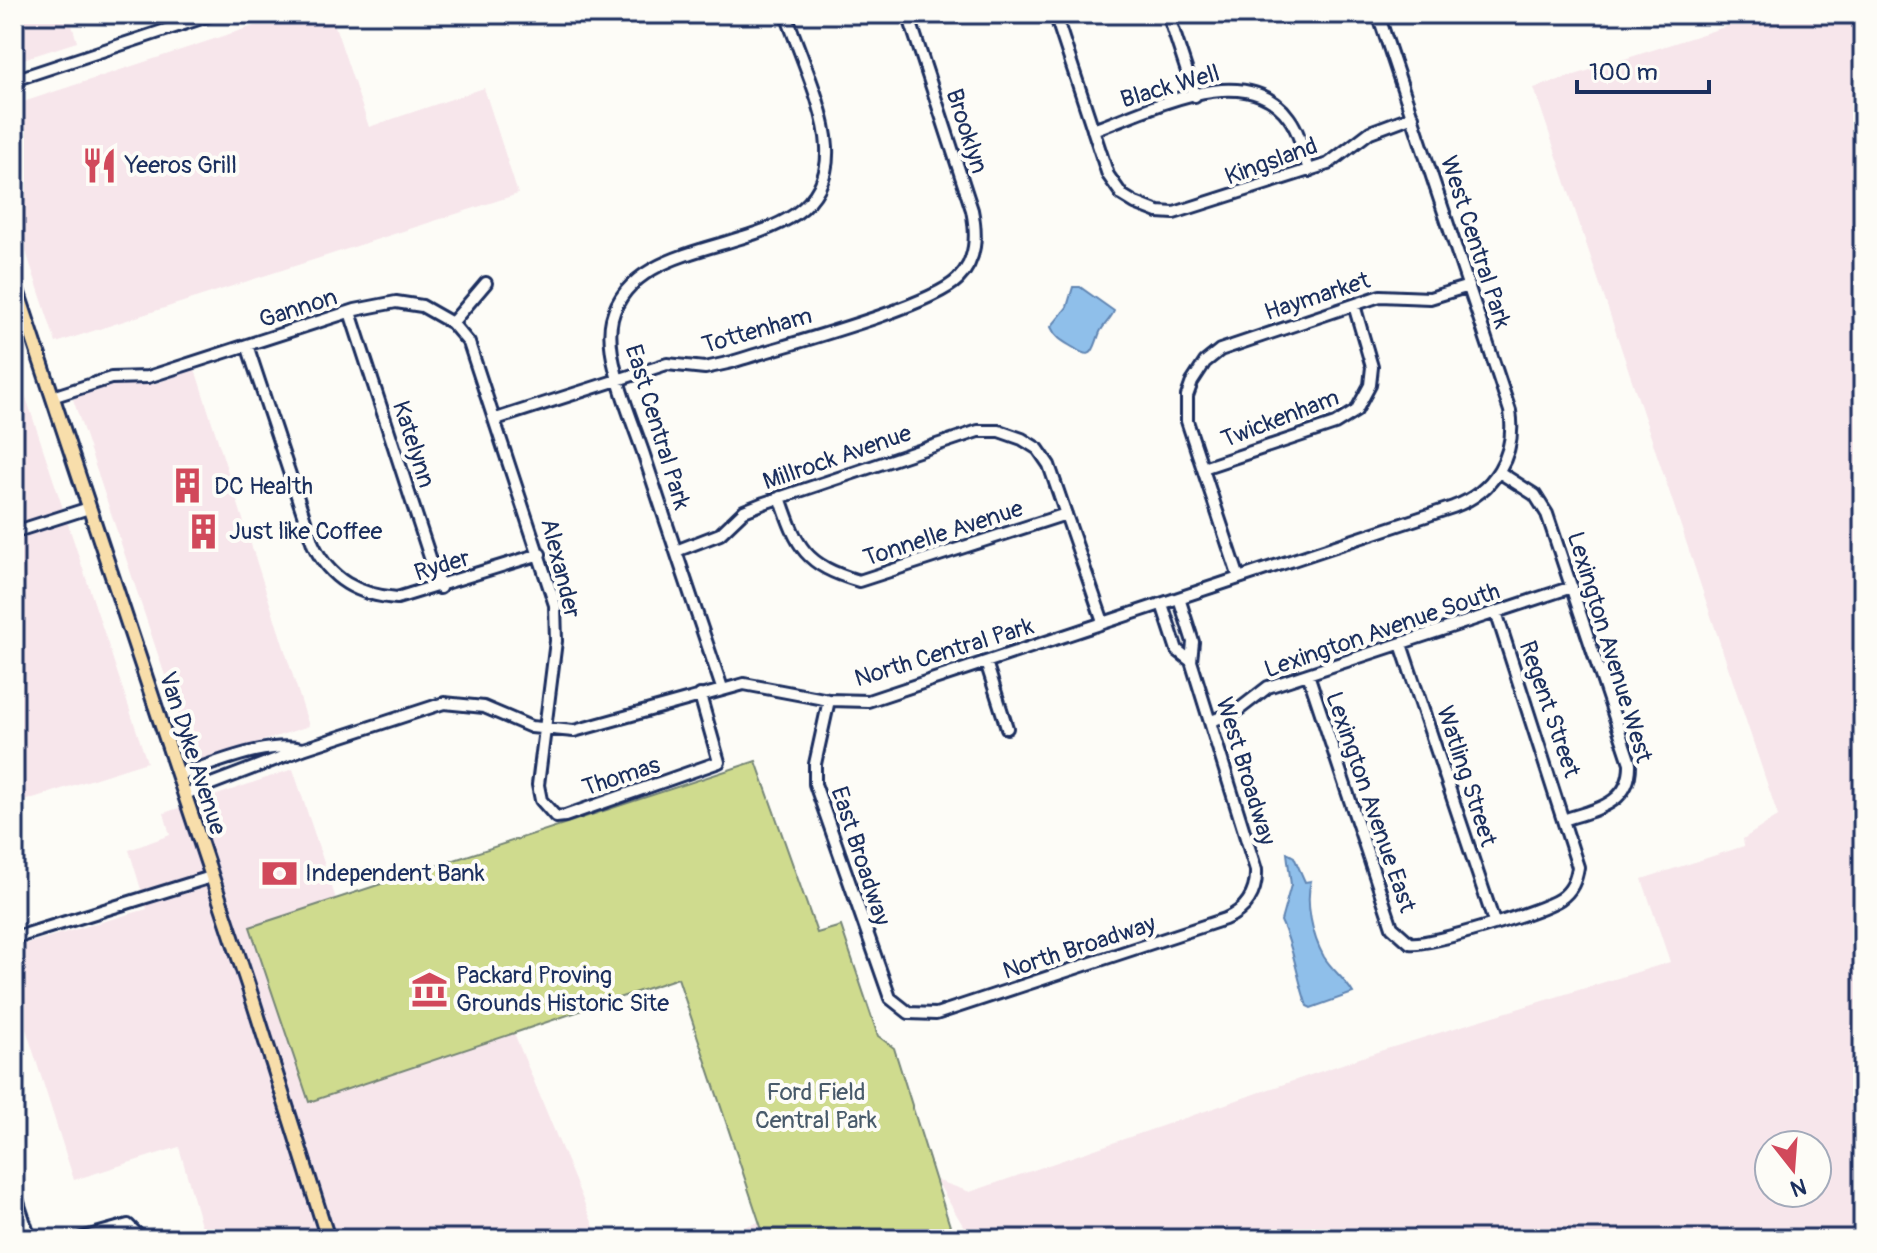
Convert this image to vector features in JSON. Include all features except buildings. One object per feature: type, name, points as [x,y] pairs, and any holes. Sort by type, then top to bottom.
[{"type":"main road","name":"Van Dyke Avenue","points":[[14,281],[20,319],[52,397],[185,794],[328,1239]]},
{"type":"street","points":[[14,80],[214,14]]},
{"type":"street","name":"East Central Park","points":[[722,688],[620,380],[609,335],[617,305],[636,281],[660,265],[787,221],[813,196],[825,170],[826,140],[786,14]]},
{"type":"street","name":"Brooklyn","points":[[908,14],[972,210],[976,243],[969,262]]},
{"type":"street","points":[[1055,14],[1093,130]]},
{"type":"street","points":[[1168,14],[1195,96]]},
{"type":"street","name":"West Central Park","points":[[1378,14],[1512,423],[1510,446],[1492,482]]},
{"type":"street","name":"Black Well","points":[[1093,130],[1195,96],[1221,89],[1244,89],[1270,100],[1293,125],[1309,171]]},
{"type":"street","name":"Kingsland","points":[[1093,130],[1108,175],[1122,195],[1158,212],[1174,213],[1309,171],[1336,159],[1370,132],[1413,116]]},
{"type":"street","name":"Tottenham","points":[[496,419],[667,364],[713,368],[926,298],[959,279],[969,262]]},
{"type":"street","points":[[486,283],[452,323],[469,343],[496,419]]},
{"type":"street","name":"Haymarket","points":[[1203,468],[1187,421],[1187,396],[1205,362],[1220,350],[1387,295],[1430,298],[1469,286]]},
{"type":"street","name":"Gannon","points":[[52,397],[111,378],[148,377],[350,312],[396,302],[422,306],[452,323]]},
{"type":"street","name":"Twickenham","points":[[1203,468],[1335,424],[1356,411],[1370,385],[1372,367],[1354,305]]},
{"type":"street","name":"Katelynn","points":[[350,312],[440,588]]},
{"type":"street","name":"Ryder","points":[[247,345],[313,544],[329,570],[355,590],[397,598],[440,588],[540,554]]},
{"type":"street","name":"Alexander","points":[[496,419],[540,554],[557,618],[543,730]]},
{"type":"street","name":"Millrock Avenue","points":[[676,551],[714,538],[744,511],[973,432],[999,431],[1038,449],[1049,465],[1066,514]]},
{"type":"street","points":[[1203,468],[1239,578]]},
{"type":"street","name":"Lexington Avenue West","points":[[1499,472],[1542,503],[1630,763],[1630,779],[1619,797],[1608,806],[1566,819]]},
{"type":"street","name":"North Central Park","points":[[185,794],[303,749],[444,703],[484,707],[543,730],[574,731],[722,688],[753,684],[829,700],[868,701],[1461,504],[1492,482]]},
{"type":"street","name":"Tonnelle Avenue","points":[[780,497],[793,535],[808,558],[829,572],[859,581],[1066,514]]},
{"type":"street","points":[[14,532],[89,508]]},
{"type":"street","points":[[1066,514],[1103,622]]},
{"type":"street","name":"Lexington Avenue South","points":[[1210,721],[1233,714],[1268,687],[1572,587]]},
{"type":"street","name":"West Broadway","points":[[1179,598],[1193,642],[1191,661],[1256,870],[1252,894]]},
{"type":"street","name":"West Broadway","points":[[1162,604],[1177,650],[1191,661]]},
{"type":"street","name":"Regent Street","points":[[1402,939],[1429,943],[1554,902],[1570,890],[1578,867],[1566,819],[1496,612]]},
{"type":"street","points":[[1169,627],[1186,621]]},
{"type":"street","name":"Watling Street","points":[[1401,644],[1494,922]]},
{"type":"street","points":[[986,662],[1007,728]]},
{"type":"street","name":"Lexington Avenue East","points":[[1308,674],[1389,922],[1402,939]]},
{"type":"street","name":"Thomas","points":[[543,730],[538,785],[541,800],[556,817],[565,816],[719,762],[700,695]]},
{"type":"street","name":"East Broadway","points":[[829,700],[815,764],[815,784],[884,988],[893,1002],[909,1013]]},
{"type":"street","name":"North Central Park","points":[[178,775],[268,749],[286,746],[303,749]]},
{"type":"street","points":[[14,938],[211,877]]},
{"type":"street","name":"North Broadway","points":[[909,1013],[924,1016],[947,1011],[1195,929],[1231,916],[1243,908],[1252,894]]},
{"type":"street","points":[[14,1190],[30,1239]]},
{"type":"street","points":[[78,1239],[120,1225],[132,1226],[142,1239]]},
{"type":"shaded area","points":[[14,14],[69,14],[77,42],[14,62]]},
{"type":"shaded area","points":[[290,14],[331,14],[369,127],[484,88],[518,194],[56,343],[14,215],[14,105]]},
{"type":"shaded area","points":[[1765,14],[1863,14],[1863,1239],[971,1239],[936,1180],[970,1192],[1380,1051],[1670,962],[1642,879],[1744,846],[1743,839],[1778,816],[1534,88]]},
{"type":"shaded area","points":[[14,361],[147,762],[14,804]]},
{"type":"shaded area","points":[[195,369],[309,726],[194,763],[73,399],[110,385],[154,384]]},
{"type":"shaded area","points":[[293,769],[336,899],[251,927],[310,1102],[514,1033],[599,1239],[205,1239],[179,1147],[74,1180],[14,991],[14,947],[147,909],[129,850],[170,835],[164,813]]},
{"type":"shaded area","points":[[759,1222],[765,1239],[708,1239]]},
{"type":"green space","name":"Packard Proving Grounds Historic Site","points":[[756,761],[817,933],[841,926],[878,1036],[894,1048],[954,1239],[765,1239],[678,978],[309,1102],[250,927]]},
{"type":"water","points":[[1073,287],[1080,287],[1114,311],[1089,354],[1064,342],[1051,327],[1067,307]]},
{"type":"water","points":[[1287,853],[1294,857],[1305,882],[1311,881],[1309,909],[1320,949],[1353,993],[1311,1008],[1307,1006],[1281,921],[1291,885]]},
{"type":"place","name":"Yeeros Grill","points":[[99,165]]},
{"type":"place","name":"DC Health","points":[[188,486]]},
{"type":"place","name":"Just like Coffee","points":[[203,531]]},
{"type":"place","name":"Independent Bank","points":[[279,873]]},
{"type":"place","name":"Packard Proving Grounds Historic Site","points":[[430,989]]},
{"type":"park label","name":"Ford Field Central Park","points":[[816,1106]]}]
